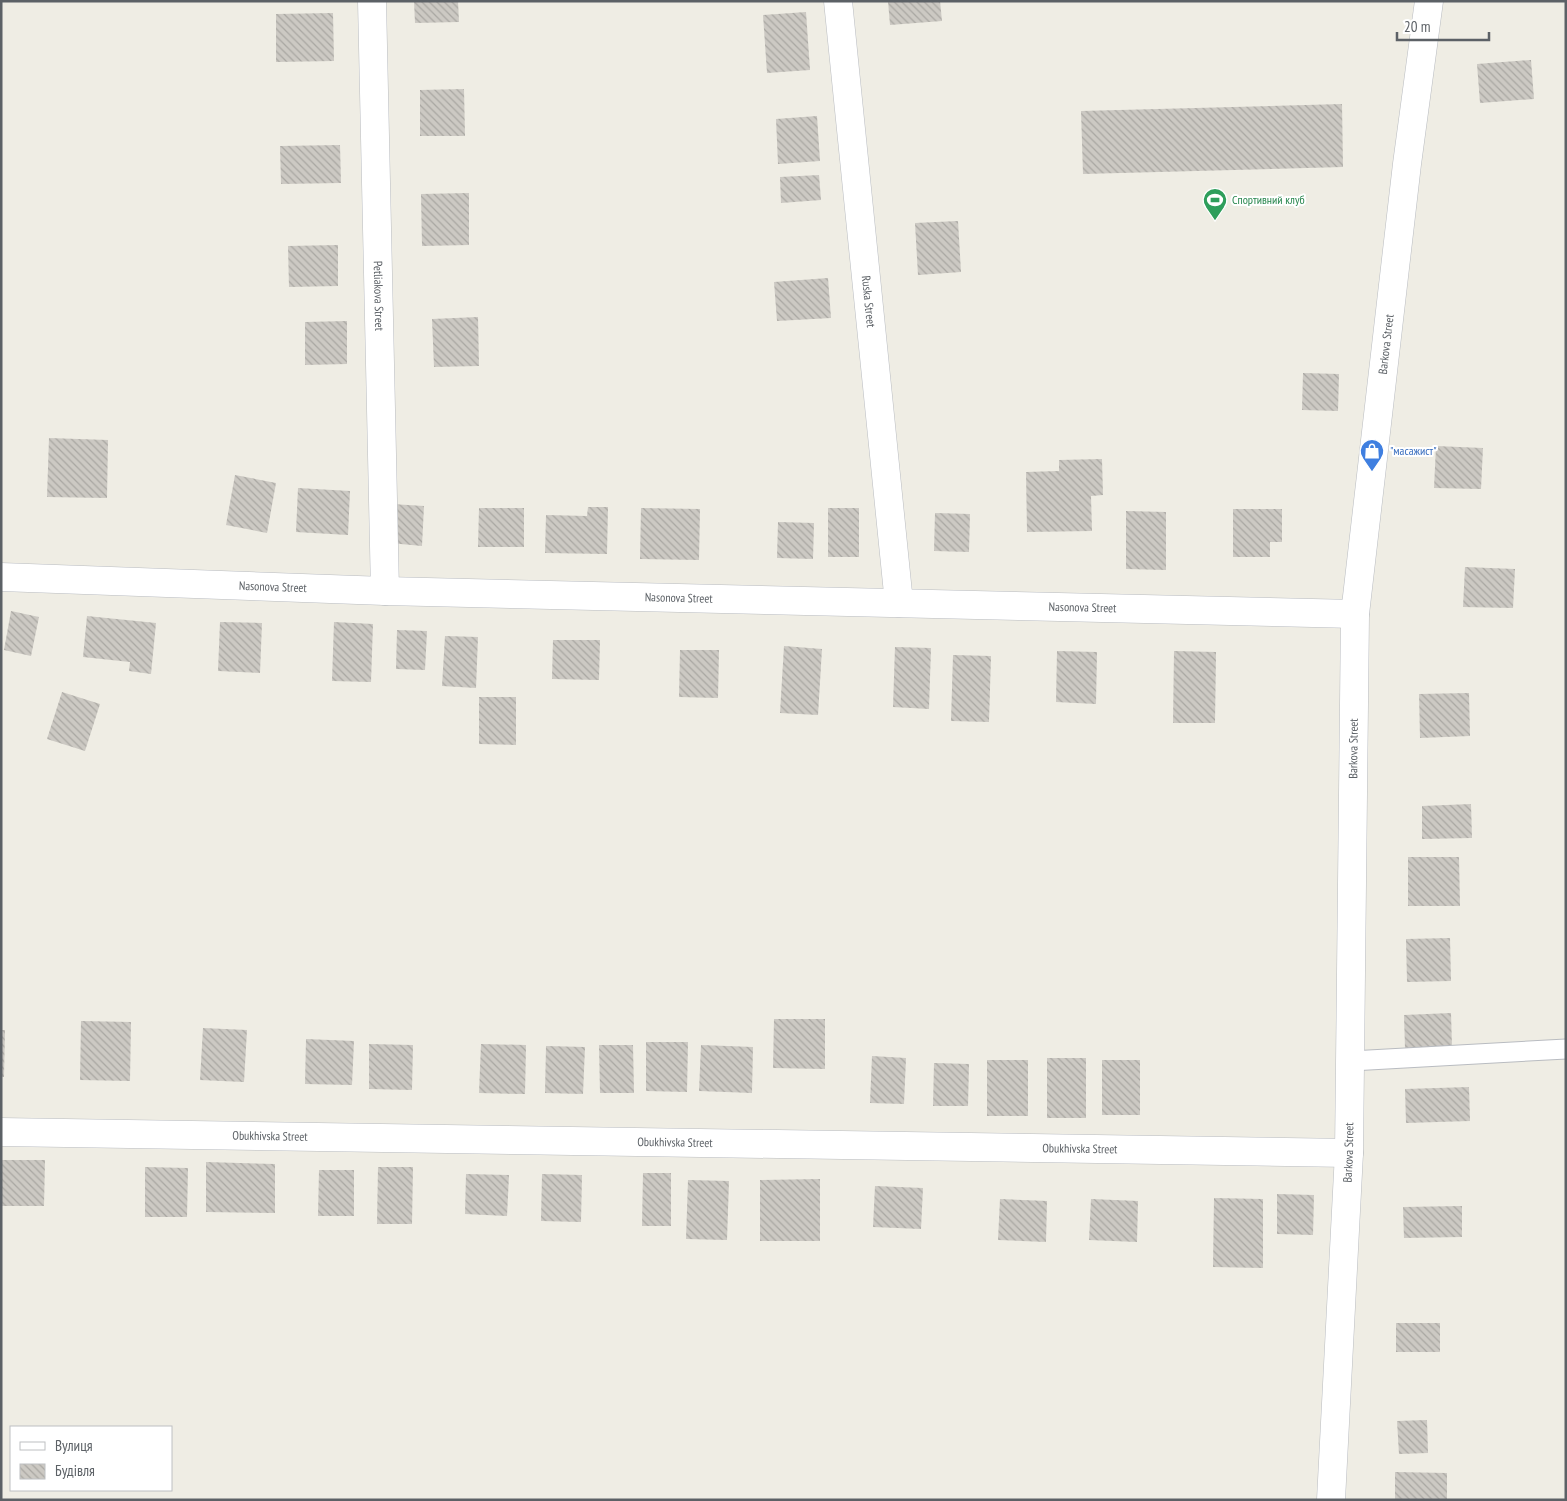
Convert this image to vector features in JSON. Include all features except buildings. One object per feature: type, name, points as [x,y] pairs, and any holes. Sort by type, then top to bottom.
[{"type":"street","name":"Petliakova Street","points":[[372,1],[385,591]]},
{"type":"street","name":"Ruska Street","points":[[838,1],[899,603]]},
{"type":"street","name":"Barkova Street","points":[[1331,1500],[1349,1154],[1355,614],[1407,164],[1429,1]]},
{"type":"street","name":"Nasonova Street","points":[[1,577],[385,591],[1355,614]]},
{"type":"street","name":"Obukhivska Street","points":[[1,1132],[1349,1154]]},
{"type":"lane","points":[[1351,1060],[1566,1049]]},
{"type":"place","name":"Спортивний клуб","points":[[1215,221]]},
{"type":"place","name":"\"масажист\"","points":[[1372,472]]}]
